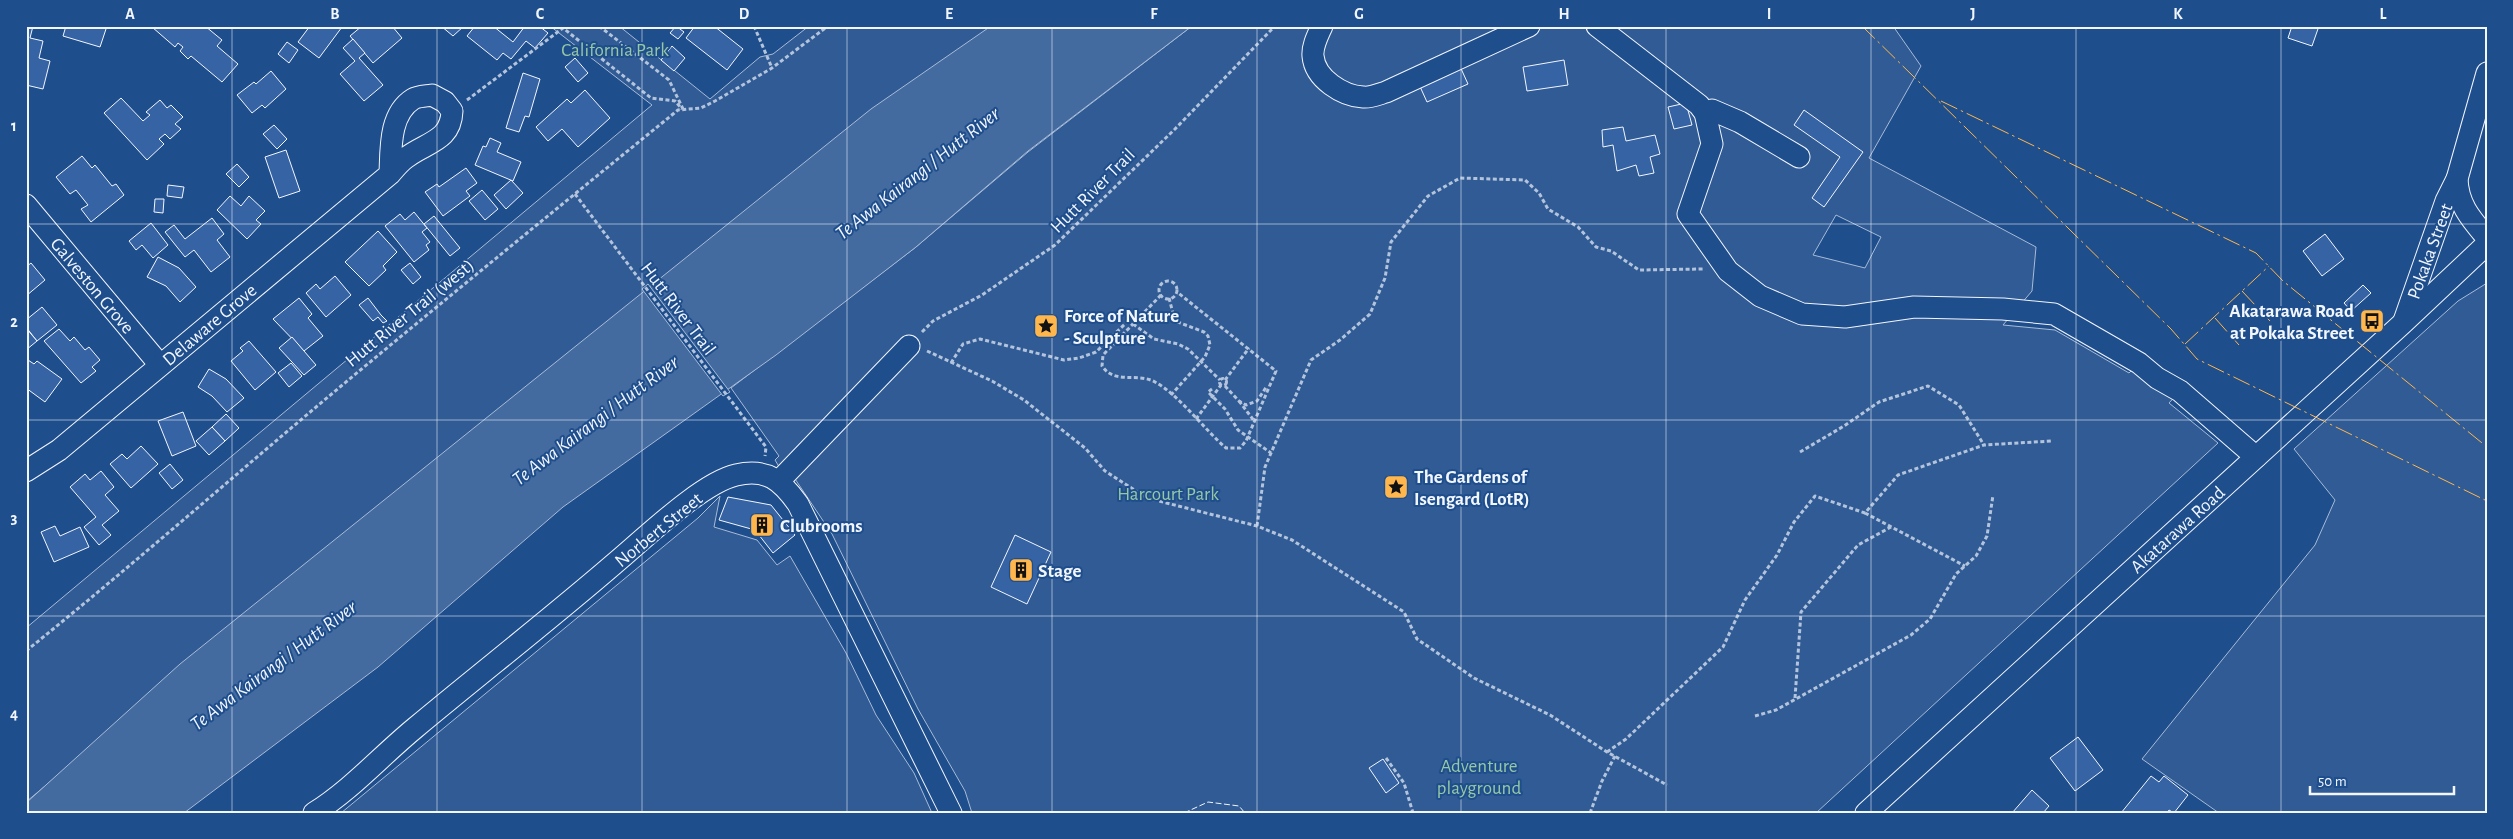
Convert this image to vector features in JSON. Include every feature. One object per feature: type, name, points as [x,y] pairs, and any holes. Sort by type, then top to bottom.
[{"type":"street","points":[[1322,26],[1316,37],[1313,56],[1320,73],[1347,95],[1365,98],[1386,92],[1529,26]]},
{"type":"street","points":[[1597,26],[1699,105],[1705,113],[1712,144],[1688,214],[1728,271],[1760,296],[1802,314],[1845,317],[1914,307],[2003,309],[2054,314],[2139,363],[2157,378],[2180,391],[2256,456]]},
{"type":"street","name":"Pokaka Street","points":[[2403,323],[2446,202],[2457,179],[2487,73]]},
{"type":"street","points":[[390,174],[391,141],[399,113],[414,99],[432,95],[445,102],[452,111]]},
{"type":"street","points":[[1705,113],[1712,110],[1740,122],[1799,157]]},
{"type":"street","name":"Delaware Grove","points":[[26,471],[59,450],[390,174],[406,157],[439,138],[452,124],[452,111]]},
{"type":"street","name":"Pokaka Street","points":[[2457,179],[2458,194],[2462,205],[2469,217],[2487,238]]},
{"type":"street","name":"Galveston Grove","points":[[26,205],[160,365]]},
{"type":"street","name":"Akatarawa Road","points":[[1866,813],[2487,244]]},
{"type":"street","points":[[909,346],[771,477],[798,504],[951,813]]},
{"type":"street","name":"Norbert Street","points":[[314,813],[332,801],[414,729],[556,614],[684,504],[733,475],[751,472],[771,477]]},
{"type":"path","points":[[599,26],[669,80],[682,109]]},
{"type":"path","points":[[754,26],[772,68]]},
{"type":"path","name":"Hutt River Trail (west)","points":[[26,651],[65,621],[105,584],[204,504],[357,373],[682,109],[701,108],[772,68],[828,26]]},
{"type":"path","name":"Hutt River Trail","points":[[909,346],[933,321],[982,295],[1055,245],[1174,129],[1275,26]]},
{"type":"path","points":[[452,111],[563,28],[651,98],[675,101],[682,109]]},
{"type":"path","points":[[1257,526],[1265,467],[1311,360],[1340,340],[1370,314],[1385,278],[1391,242],[1428,196],[1460,178],[1525,180],[1539,193],[1548,209],[1578,227],[1596,247],[1611,251],[1639,270],[1681,268],[1728,271]]},
{"type":"path","name":"Hutt River Trail","points":[[575,194],[757,435]]},
{"type":"path","points":[[1166,281],[1174,284],[1176,292],[1276,371],[1268,386],[1248,437],[1240,448],[1226,448],[1172,395],[1150,380],[1114,377],[1102,366],[1102,358],[1161,295],[1160,288],[1166,281]]},
{"type":"path","points":[[1169,298],[1176,292]]},
{"type":"path","points":[[1161,295],[1169,298]]},
{"type":"path","points":[[1169,298],[1175,321],[1204,332],[1210,340],[1210,348],[1202,361],[1172,395]]},
{"type":"path","points":[[952,363],[963,344],[980,339],[1064,360],[1079,358],[1096,352],[1128,321]]},
{"type":"path","points":[[1134,324],[1154,339],[1182,345],[1222,380],[1227,382],[1213,396],[1196,419]]},
{"type":"path","points":[[1115,333],[1119,338]]},
{"type":"path","points":[[909,346],[926,350],[992,381],[1024,400],[1085,448],[1105,471],[1147,498],[1257,526],[1292,540],[1404,612],[1417,639],[1474,678],[1550,715],[1607,752],[1667,785]]},
{"type":"path","points":[[1222,380],[1249,348]]},
{"type":"path","points":[[1222,380],[1223,385],[1239,401],[1254,422]]},
{"type":"path","points":[[1239,401],[1246,405],[1255,403],[1268,386]]},
{"type":"path","points":[[1800,452],[1844,426],[1879,402],[1928,386],[1959,405],[1984,445]]},
{"type":"path","points":[[1212,388],[1208,392],[1225,409],[1238,430],[1271,453]]},
{"type":"path","points":[[1865,513],[1898,474],[1984,445],[2052,441]]},
{"type":"path","points":[[1755,716],[1776,710],[1911,635],[1930,619],[1956,574],[1976,556],[1987,536],[1993,495]]},
{"type":"path","points":[[1607,752],[1626,739],[1723,648],[1745,600],[1777,555],[1794,522],[1815,496],[1865,513],[1965,566]]},
{"type":"path","points":[[1795,699],[1802,612],[1858,545],[1891,527]]},
{"type":"path","points":[[1590,813],[1602,781],[1615,756]]},
{"type":"path","points":[[1386,758],[1404,783],[1413,813]]},
{"type":"shaded area","points":[[550,26],[619,26],[710,99],[760,57],[773,54],[809,26],[1009,26],[243,620],[26,802],[26,628],[652,105]]},
{"type":"shaded area","name":"Harcourt Park","points":[[1192,26],[1893,26],[1921,66],[1869,158],[2036,247],[2032,291],[2003,325],[2055,330],[2129,373],[2139,363],[2180,391],[2169,403],[2218,443],[1816,813],[972,813],[965,791],[918,709],[832,534],[789,470],[784,475],[775,460],[779,456],[731,388],[916,247],[1028,152]],"holes":[[[1836,215],[1881,237],[1865,268],[1813,255]]]},
{"type":"shaded area","points":[[2487,283],[2487,813],[2219,813],[2142,759],[2315,545],[2335,500],[2294,449],[2458,301]]},
{"type":"shaded area","points":[[720,496],[714,527],[757,540],[777,565],[790,556],[846,653],[876,715],[914,773],[932,813],[341,813],[698,518]]},
{"type":"water","name":"Te Awa Kairangi / Hutt River","points":[[991,26],[1192,26],[1028,151],[916,247],[776,355],[563,507],[378,667],[184,813],[26,813],[26,803],[180,664],[871,109]]},
{"type":"pier","points":[[648,284],[730,392],[723,396],[642,289]]},
{"type":"building","points":[[26,26],[33,26],[30,38],[43,41],[39,58],[50,61],[43,89],[26,85]]},
{"type":"building","points":[[66,26],[107,26],[100,47],[63,36]]},
{"type":"building","points":[[205,26],[222,40],[217,46],[238,64],[222,82],[191,56],[188,59],[180,51],[183,47],[178,43],[175,47],[152,27]]},
{"type":"building","points":[[310,26],[342,27],[319,58],[298,42]]},
{"type":"building","points":[[362,26],[392,26],[402,38],[373,63],[350,36]]},
{"type":"building","points":[[441,26],[464,26],[453,36]]},
{"type":"building","points":[[475,26],[493,26],[513,42],[525,26],[539,26],[548,33],[535,48],[526,41],[511,59],[503,53],[497,60],[467,36]]},
{"type":"building","points":[[676,26],[684,32],[678,39],[670,33]]},
{"type":"building","points":[[695,26],[714,26],[743,49],[727,70],[686,38]]},
{"type":"building","points":[[2292,26],[2319,26],[2312,46],[2288,38]]},
{"type":"building","points":[[353,39],[365,53],[359,58],[383,85],[364,101],[340,74],[355,61],[343,48]]},
{"type":"building","points":[[287,42],[298,50],[289,63],[278,54]]},
{"type":"building","points":[[672,46],[685,58],[674,71],[661,60]]},
{"type":"building","points":[[575,58],[588,73],[578,82],[565,67]]},
{"type":"building","points":[[1564,60],[1568,85],[1527,91],[1523,67]]},
{"type":"building","points":[[1458,62],[1468,84],[1427,102],[1417,80]]},
{"type":"building","points":[[271,71],[286,89],[265,108],[262,105],[252,113],[237,95],[254,82],[256,84]]},
{"type":"building","points":[[523,73],[540,79],[529,117],[525,116],[519,132],[506,128]]},
{"type":"building","points":[[585,90],[610,118],[578,147],[562,129],[548,141],[536,127],[567,99],[571,103]]},
{"type":"building","points":[[121,98],[143,121],[150,115],[146,112],[160,100],[167,108],[171,105],[183,117],[175,124],[181,129],[170,139],[165,134],[159,139],[164,144],[147,160],[104,113]]},
{"type":"building","points":[[1686,103],[1692,125],[1674,129],[1668,107]]},
{"type":"building","points":[[1804,110],[1863,152],[1824,207],[1812,198],[1840,157],[1794,125]]},
{"type":"building","points":[[274,125],[287,139],[277,149],[263,134]]},
{"type":"building","points":[[1623,127],[1626,141],[1655,135],[1660,154],[1650,157],[1654,173],[1639,176],[1636,165],[1617,171],[1613,145],[1603,147],[1602,130]]},
{"type":"building","points":[[490,138],[501,143],[497,152],[521,162],[513,181],[475,165],[483,146],[486,147]]},
{"type":"building","points":[[286,150],[300,191],[279,198],[265,157]]},
{"type":"building","points":[[82,156],[92,168],[95,165],[112,186],[116,184],[124,195],[91,222],[81,209],[88,205],[76,190],[70,194],[56,177]]},
{"type":"building","points":[[237,164],[249,177],[239,187],[226,174]]},
{"type":"building","points":[[466,168],[477,183],[466,191],[470,196],[443,216],[425,192],[437,184],[439,187]]},
{"type":"building","points":[[511,180],[523,193],[506,209],[494,195]]},
{"type":"building","points":[[168,185],[184,187],[182,198],[167,196]]},
{"type":"building","points":[[482,190],[498,209],[485,220],[469,201]]},
{"type":"building","points":[[230,196],[241,206],[249,196],[265,211],[256,220],[261,224],[247,239],[217,210]]},
{"type":"building","points":[[155,199],[164,199],[163,213],[154,212]]},
{"type":"building","points":[[414,212],[427,228],[422,232],[430,242],[426,245],[429,250],[414,262],[385,226],[400,214],[405,220]]},
{"type":"building","points":[[434,216],[460,248],[450,256],[424,224]]},
{"type":"building","points":[[212,218],[224,234],[217,240],[230,257],[211,272],[194,250],[185,257],[165,232],[174,225],[185,239]]},
{"type":"building","points":[[151,223],[168,245],[153,258],[142,245],[136,250],[129,241]]},
{"type":"building","points":[[378,231],[397,252],[383,266],[386,270],[369,286],[345,262]]},
{"type":"building","points":[[2325,234],[2344,259],[2322,276],[2303,251]]},
{"type":"building","points":[[158,257],[179,268],[196,287],[180,302],[166,286],[147,277]]},
{"type":"building","points":[[31,263],[45,280],[26,296],[26,267]]},
{"type":"building","points":[[410,263],[421,277],[413,284],[401,270]]},
{"type":"building","points":[[335,276],[351,295],[326,317],[306,293],[316,284],[320,289]]},
{"type":"building","points":[[2363,285],[2371,293],[2351,311],[2344,303]]},
{"type":"building","points":[[299,298],[312,314],[308,318],[323,336],[304,351],[273,319]]},
{"type":"building","points":[[368,298],[387,321],[383,323],[378,317],[373,321],[359,305]]},
{"type":"building","points":[[42,307],[57,325],[37,341],[26,327],[26,320]]},
{"type":"building","points":[[26,328],[37,341],[26,350]]},
{"type":"building","points":[[59,329],[70,341],[74,337],[85,350],[89,347],[100,360],[92,367],[96,371],[81,383],[44,341]]},
{"type":"building","points":[[292,337],[316,365],[304,375],[279,348]]},
{"type":"building","points":[[249,341],[276,372],[255,390],[231,361],[243,351],[240,348]]},
{"type":"building","points":[[28,360],[34,364],[37,361],[62,379],[45,402],[26,388]]},
{"type":"building","points":[[291,363],[302,376],[289,387],[278,373]]},
{"type":"building","points":[[209,369],[226,379],[244,398],[227,412],[212,396],[198,387]]},
{"type":"building","points":[[183,412],[196,446],[172,456],[158,421]]},
{"type":"building","points":[[226,414],[239,428],[225,441],[212,427]]},
{"type":"building","points":[[212,427],[225,441],[209,455],[196,441]]},
{"type":"building","points":[[141,446],[158,464],[131,488],[110,464],[122,454],[127,459]]},
{"type":"building","points":[[170,464],[183,480],[172,489],[159,473]]},
{"type":"building","points":[[101,471],[114,487],[105,495],[119,511],[102,525],[111,535],[99,545],[84,527],[96,517],[70,487],[85,474],[90,480]]},
{"type":"building","name":"Clubrooms","points":[[728,497],[771,505],[795,535],[773,553],[755,530],[719,520]]},
{"type":"building","points":[[55,526],[60,536],[80,527],[89,547],[54,562],[41,532]]},
{"type":"building","name":"Stage","points":[[1015,535],[1051,552],[1027,604],[991,587]]},
{"type":"building","points":[[2078,737],[2103,770],[2075,791],[2050,758]]},
{"type":"building","points":[[1383,759],[1399,783],[1386,793],[1369,768]]},
{"type":"building","points":[[2151,776],[2159,782],[2164,776],[2188,795],[2174,813],[2169,810],[2167,813],[2121,813]]},
{"type":"building","points":[[2032,790],[2049,806],[2043,813],[2012,813]]},
{"type":"fence","points":[[1184,813],[1208,802],[1239,806],[1245,813]]},
{"type":"power","points":[[1862,26],[2171,329],[2197,359],[2487,501]]},
{"type":"power","points":[[1941,101],[2256,253],[2283,281],[2487,447]]},
{"type":"power","points":[[2185,344],[2269,266]]},
{"type":"power","points":[[2242,291],[2270,321]]},
{"type":"power","points":[[2215,318],[2239,345]]},
{"type":"place","name":"Akatarawa Road at Pokaka Street","points":[[2372,321]]},
{"type":"place","name":"Force of Nature - Sculpture","points":[[1046,326]]},
{"type":"place","name":"The Gardens of Isengard (LotR)","points":[[1396,487]]},
{"type":"place","name":"Clubrooms","points":[[762,525]]},
{"type":"place","name":"Stage","points":[[1021,570]]},
{"type":"park label","name":"California Park","points":[[615,49]]},
{"type":"park label","name":"Adventure playground","points":[[1479,776]]}]
